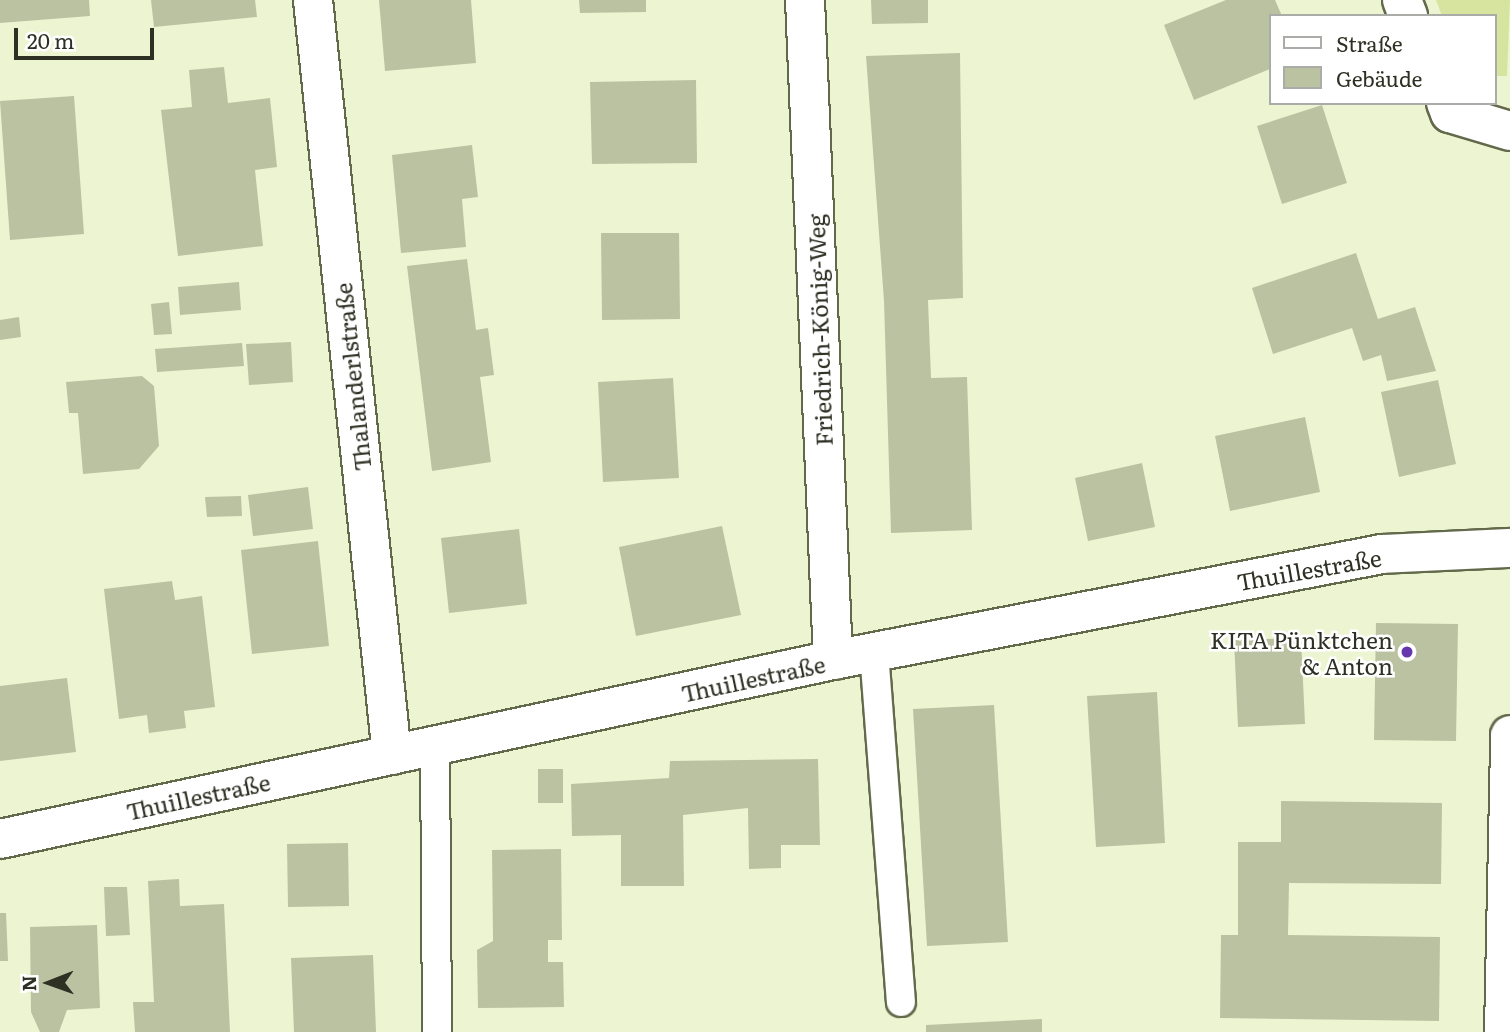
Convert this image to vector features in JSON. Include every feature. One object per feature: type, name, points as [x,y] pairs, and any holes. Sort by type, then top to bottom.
[{"type":"street","name":"Thalanderlstraße","points":[[313,0],[392,755]]},
{"type":"street","name":"Friedrich-König-Weg","points":[[805,0],[833,660]]},
{"type":"street","points":[[1447,105],[1451,113],[1510,131]]},
{"type":"street","name":"Thuillestraße","points":[[0,839],[833,660],[1382,554],[1510,548]]},
{"type":"street","points":[[1504,1032],[1510,735]]},
{"type":"lane","points":[[874,652],[901,1002]]},
{"type":"lane","points":[[435,746],[437,1032]]},
{"type":"green space","points":[[1436,0],[1510,0],[1507,76],[1496,76],[1496,14],[1441,14]]},
{"type":"building","points":[[0,0],[89,0],[90,16],[0,23]]},
{"type":"building","points":[[151,0],[255,0],[257,17],[154,27]]},
{"type":"building","points":[[379,0],[471,0],[476,63],[385,71]]},
{"type":"building","points":[[579,0],[646,0],[646,12],[580,13]]},
{"type":"building","points":[[871,0],[928,0],[928,23],[872,24]]},
{"type":"building","points":[[1226,0],[1275,0],[1281,14],[1268,14],[1268,70],[1194,100],[1164,25]]},
{"type":"building","points":[[960,53],[963,298],[928,300],[931,378],[967,377],[972,530],[891,533],[884,301],[866,56]]},
{"type":"building","points":[[224,67],[228,103],[270,98],[277,167],[255,170],[263,246],[178,256],[161,110],[192,107],[189,70]]},
{"type":"building","points":[[696,80],[697,163],[592,164],[590,82]]},
{"type":"building","points":[[74,96],[84,234],[10,240],[0,101]]},
{"type":"building","points":[[1322,105],[1347,183],[1282,204],[1257,126]]},
{"type":"building","points":[[472,145],[478,197],[462,199],[466,247],[401,253],[392,155]]},
{"type":"building","points":[[601,233],[679,233],[680,319],[602,320]]},
{"type":"building","points":[[1356,253],[1378,319],[1415,307],[1436,371],[1387,381],[1381,355],[1363,361],[1352,328],[1273,354],[1252,288]]},
{"type":"building","points":[[467,259],[476,330],[488,328],[494,375],[480,377],[491,462],[432,471],[407,266]]},
{"type":"building","points":[[239,282],[241,310],[180,315],[178,287]]},
{"type":"building","points":[[169,302],[172,334],[154,335],[151,304]]},
{"type":"building","points":[[19,317],[21,337],[0,340],[0,320]]},
{"type":"building","points":[[291,342],[293,382],[249,385],[246,344]]},
{"type":"building","points":[[242,343],[244,366],[157,372],[155,349]]},
{"type":"building","points":[[142,376],[154,386],[159,446],[139,469],[83,474],[78,413],[69,413],[66,382]]},
{"type":"building","points":[[673,378],[679,478],[603,482],[598,382]]},
{"type":"building","points":[[1438,380],[1456,464],[1399,477],[1381,392]]},
{"type":"building","points":[[1305,417],[1320,492],[1230,511],[1215,436]]},
{"type":"building","points":[[1142,463],[1155,527],[1088,541],[1075,478]]},
{"type":"building","points":[[308,487],[313,529],[253,536],[248,495]]},
{"type":"building","points":[[241,496],[242,516],[207,517],[205,497]]},
{"type":"building","points":[[722,526],[741,615],[636,636],[619,547]]},
{"type":"building","points":[[519,529],[527,604],[449,613],[441,538]]},
{"type":"building","points":[[318,541],[329,646],[252,654],[241,550]]},
{"type":"building","points":[[172,581],[175,600],[202,596],[215,707],[184,711],[186,728],[149,733],[147,715],[119,719],[104,589]]},
{"type":"building","points":[[1376,623],[1458,624],[1456,741],[1374,740]]},
{"type":"building","points":[[1301,638],[1305,724],[1238,727],[1234,640]]},
{"type":"building","points":[[67,678],[76,752],[0,761],[0,686]]},
{"type":"building","points":[[1157,692],[1165,843],[1096,847],[1087,696]]},
{"type":"building","points":[[994,705],[1008,942],[927,946],[913,709]]},
{"type":"building","points":[[818,759],[820,845],[781,845],[781,868],[749,869],[748,808],[683,815],[684,886],[621,886],[621,835],[572,836],[571,784],[669,778],[670,761]]},
{"type":"building","points":[[538,769],[563,769],[563,803],[538,803]]},
{"type":"building","points":[[1281,801],[1442,803],[1441,884],[1289,883],[1288,935],[1440,937],[1439,1021],[1220,1018],[1221,935],[1238,935],[1238,842],[1281,842]]},
{"type":"building","points":[[348,843],[349,906],[288,907],[287,844]]},
{"type":"building","points":[[561,849],[562,940],[548,940],[548,962],[563,962],[564,1007],[478,1008],[477,950],[493,941],[492,850]]},
{"type":"building","points":[[179,879],[180,906],[224,904],[230,1032],[135,1032],[133,1002],[154,1002],[148,881]]},
{"type":"building","points":[[104,887],[127,887],[130,935],[106,936]]},
{"type":"building","points":[[0,913],[6,913],[8,961],[0,961]]},
{"type":"building","points":[[97,925],[100,1008],[67,1010],[59,1032],[40,1032],[31,1012],[30,927]]},
{"type":"building","points":[[373,955],[376,1032],[294,1032],[291,958]]},
{"type":"building","points":[[1042,1019],[1042,1032],[926,1032],[926,1025]]},
{"type":"place","name":"KITA Pünktchen & Anton","points":[[1407,652]]}]
